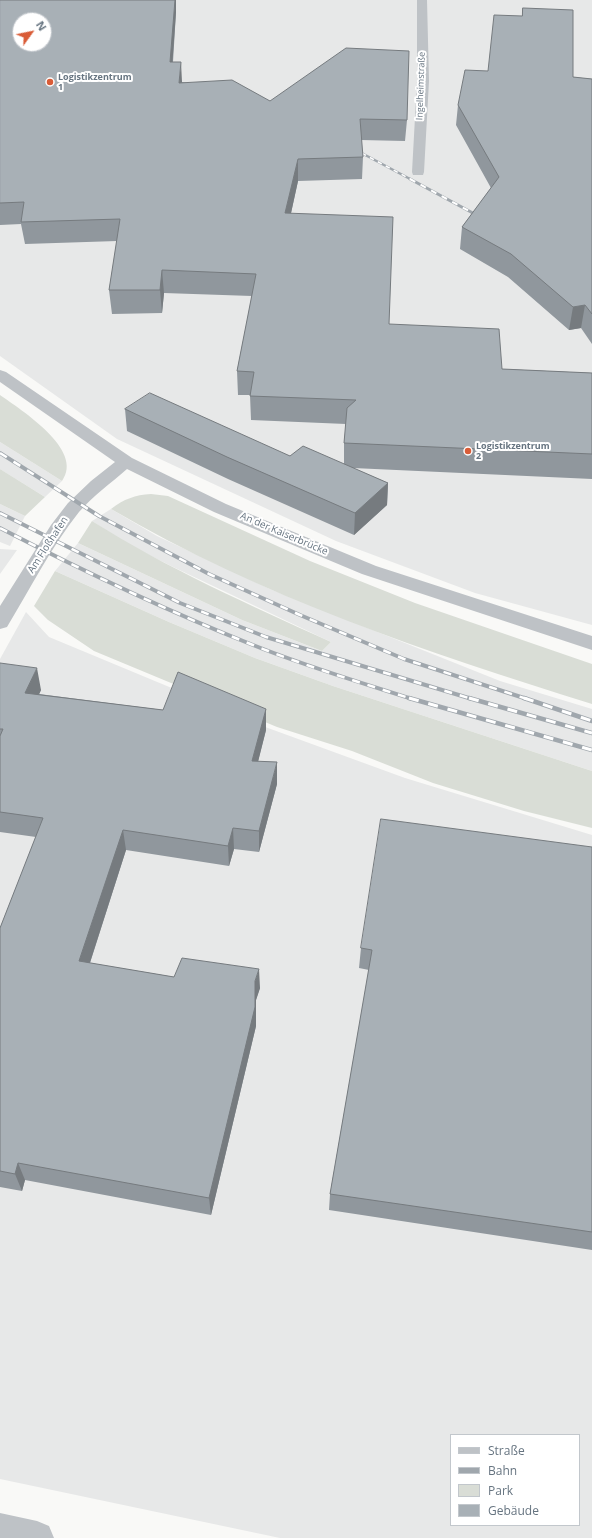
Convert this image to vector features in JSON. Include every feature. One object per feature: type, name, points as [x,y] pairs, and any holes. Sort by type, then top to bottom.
[{"type":"street","name":"Ingelheimstraße","points":[[418,172],[423,81],[422,0]]},
{"type":"street","name":"An der Kaiserbrücke","points":[[0,375],[126,462],[220,508],[369,570],[592,643]]},
{"type":"street","name":"Am Floßhafen","points":[[0,622],[57,529],[74,507],[97,485],[126,462]]},
{"type":"street","points":[[0,1530],[37,1538]]},
{"type":"shaded area","points":[[0,0],[592,0],[592,625],[475,593],[336,541],[117,439],[0,356]]},
{"type":"shaded area","points":[[0,442],[62,481],[45,497],[3,471],[0,469]]},
{"type":"shaded area","points":[[0,504],[25,516],[10,546],[0,542]]},
{"type":"shaded area","points":[[111,509],[157,536],[270,589],[500,681],[592,709],[592,771],[333,686],[255,658],[169,622],[55,571],[78,543],[242,620],[322,651],[331,642],[127,544],[92,521]]},
{"type":"shaded area","points":[[0,549],[17,550],[0,574]]},
{"type":"shaded area","points":[[26,612],[49,637],[268,728],[405,778],[592,835],[592,1538],[280,1538],[0,1479],[0,659]]},
{"type":"green space","points":[[0,395],[22,410],[48,432],[58,444],[65,457],[67,469],[62,481],[0,442]]},
{"type":"green space","points":[[0,469],[45,497],[25,516],[0,504]]},
{"type":"green space","points":[[151,494],[168,496],[310,561],[415,603],[592,664],[592,704],[406,643],[285,596],[168,541],[111,509],[130,498]]},
{"type":"green space","points":[[92,521],[180,571],[331,642],[322,651],[242,620],[78,543]]},
{"type":"green space","points":[[55,571],[169,622],[255,658],[333,686],[592,771],[592,828],[524,811],[433,783],[352,751],[277,727],[94,651],[48,620],[34,606]]},
{"type":"building","points":[[0,0],[175,0],[170,62],[181,62],[179,83],[232,80],[270,101],[346,48],[409,51],[407,120],[360,119],[363,157],[298,159],[285,213],[393,217],[389,324],[499,329],[502,369],[592,373],[592,454],[344,443],[347,408],[356,400],[250,396],[254,372],[237,371],[256,274],[162,270],[160,290],[109,290],[120,219],[21,222],[24,202],[0,203]]},
{"type":"building","points":[[523,8],[573,10],[573,77],[592,79],[592,314],[585,305],[573,307],[511,254],[462,227],[499,177],[458,105],[465,70],[488,71],[494,15],[522,16]]},
{"type":"building","points":[[150,393],[290,456],[303,446],[388,483],[355,513],[227,457],[125,409]]},
{"type":"building","points":[[0,663],[37,668],[25,693],[163,710],[178,672],[266,709],[252,761],[277,762],[259,831],[233,828],[228,846],[123,830],[79,961],[174,977],[182,958],[259,969],[255,981],[255,1007],[209,1198],[18,1163],[15,1174],[0,1171],[0,928],[43,818],[0,812],[0,736],[3,729],[0,729]]},
{"type":"building","points":[[381,819],[592,847],[592,1232],[330,1194],[372,950],[361,948]]},
{"type":"railway","points":[[354,149],[412,180]]},
{"type":"railway","points":[[410,179],[482,218]]},
{"type":"railway","points":[[0,453],[99,516],[209,574],[300,615],[404,659],[526,699]]},
{"type":"railway","points":[[0,513],[180,603],[266,637],[472,699]]},
{"type":"railway","points":[[0,528],[125,590],[221,632],[292,660],[412,699]]},
{"type":"railway","points":[[409,698],[592,750]]},
{"type":"railway","points":[[469,698],[592,733]]},
{"type":"railway","points":[[526,699],[592,721]]},
{"type":"place","name":"Logistikzentrum 1","points":[[50,82]]},
{"type":"place","name":"Logistikzentrum 2","points":[[468,451]]}]
